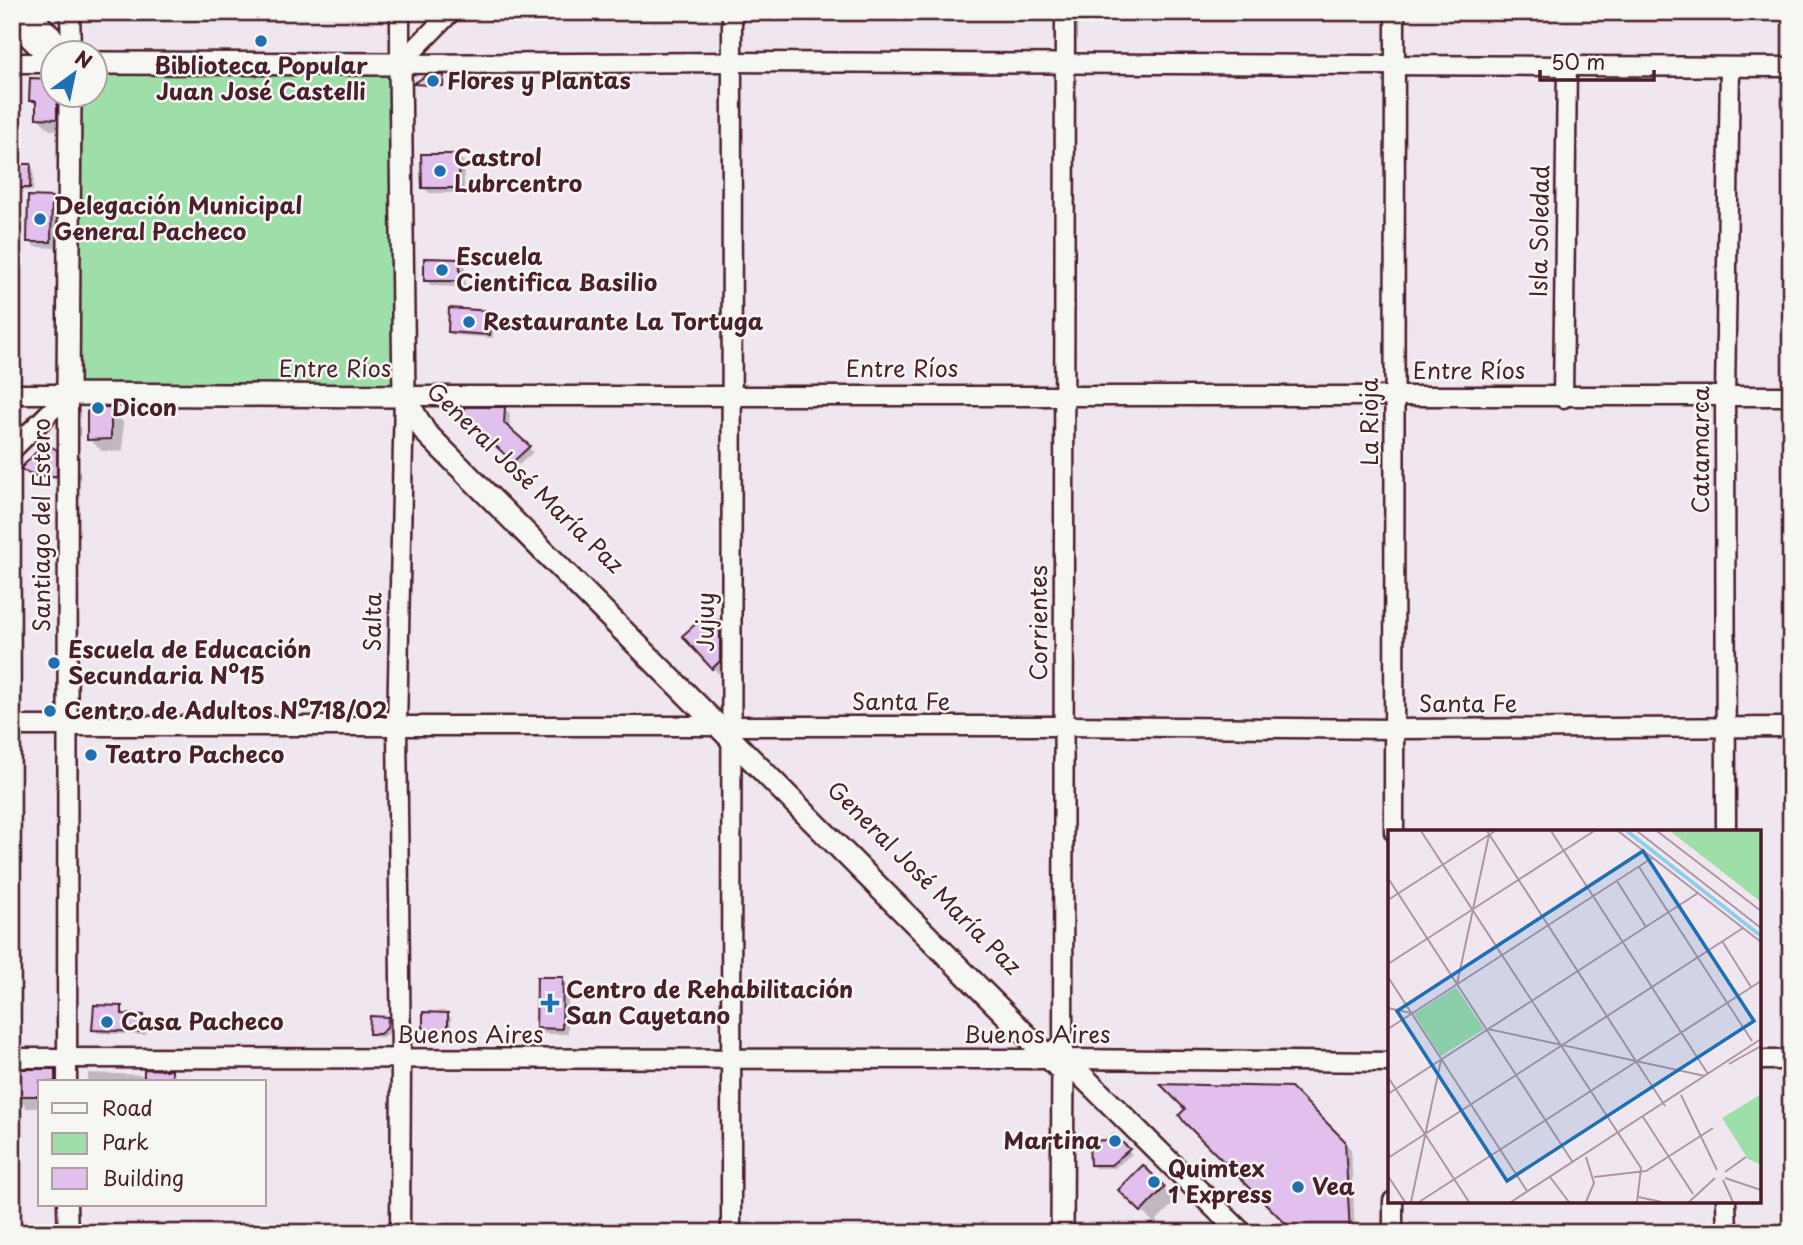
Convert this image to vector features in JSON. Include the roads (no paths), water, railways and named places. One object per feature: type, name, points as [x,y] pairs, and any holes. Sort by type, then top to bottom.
[{"type":"street","points":[[27,12],[52,38]]},
{"type":"street","points":[[70,12],[71,38]]},
{"type":"street","name":"Salta","points":[[400,12],[404,396],[397,727],[400,1233]]},
{"type":"street","points":[[400,64],[452,12]]},
{"type":"street","name":"Jujuy","points":[[731,1233],[732,12]]},
{"type":"street","name":"Corrientes","points":[[1062,1233],[1059,1063],[1065,726],[1065,12]]},
{"type":"street","name":"La Rioja","points":[[1394,830],[1395,12]]},
{"type":"street","points":[[12,19],[38,45]]},
{"type":"street","points":[[108,64],[732,62],[1791,67]]},
{"type":"street","points":[[12,63],[38,63]]},
{"type":"street","name":"Isla Soledad","points":[[1563,398],[1567,65]]},
{"type":"street","name":"Catamarca","points":[[1726,830],[1725,397],[1730,68]]},
{"type":"street","name":"Santiago del Estero","points":[[67,1080],[70,108]]},
{"type":"street","name":"Entre Ríos","points":[[12,394],[1394,398],[1791,396]]},
{"type":"street","points":[[12,450],[68,394]]},
{"type":"street","name":"General José María Paz","points":[[404,396],[441,428],[730,728],[1050,1042],[1059,1063],[1094,1085],[1241,1233]]},
{"type":"street","name":"Santa Fe","points":[[12,726],[1065,726],[1394,729],[1791,727]]},
{"type":"street","name":"Buenos Aires","points":[[12,1058],[1388,1062]]},
{"type":"street","points":[[1761,1060],[1791,1060]]},
{"type":"street","points":[[1393,1203],[1393,1233]]},
{"type":"street","points":[[1727,1203],[1727,1233]]},
{"type":"street","points":[[68,1206],[68,1233]]},
{"type":"place","name":"Biblioteca Popular Juan José Castelli","points":[[261,41]]},
{"type":"place","name":"Flores y Plantas","points":[[433,81]]},
{"type":"place","name":"Castrol Lubrcentro","points":[[440,171]]},
{"type":"place","name":"Delegación Municipal General Pacheco","points":[[40,219]]},
{"type":"place","name":"Escuela Cientifica Basilio","points":[[442,270]]},
{"type":"place","name":"Restaurante La Tortuga","points":[[469,322]]},
{"type":"place","name":"Dicon","points":[[98,408]]},
{"type":"place","name":"Escuela de Educación Secundaria Nº15","points":[[54,663]]},
{"type":"place","name":"Centro de Adultos Nº718/02","points":[[50,711]]},
{"type":"place","name":"Teatro Pacheco","points":[[91,755]]},
{"type":"place","name":"Centro de Rehabilitación San Cayetano","points":[[550,1003]]},
{"type":"place","name":"Casa Pacheco","points":[[107,1022]]},
{"type":"place","name":"Martina","points":[[1115,1141]]},
{"type":"place","name":"Quimtex 1 Express","points":[[1154,1182]]},
{"type":"place","name":"Vea","points":[[1298,1187]]}]
